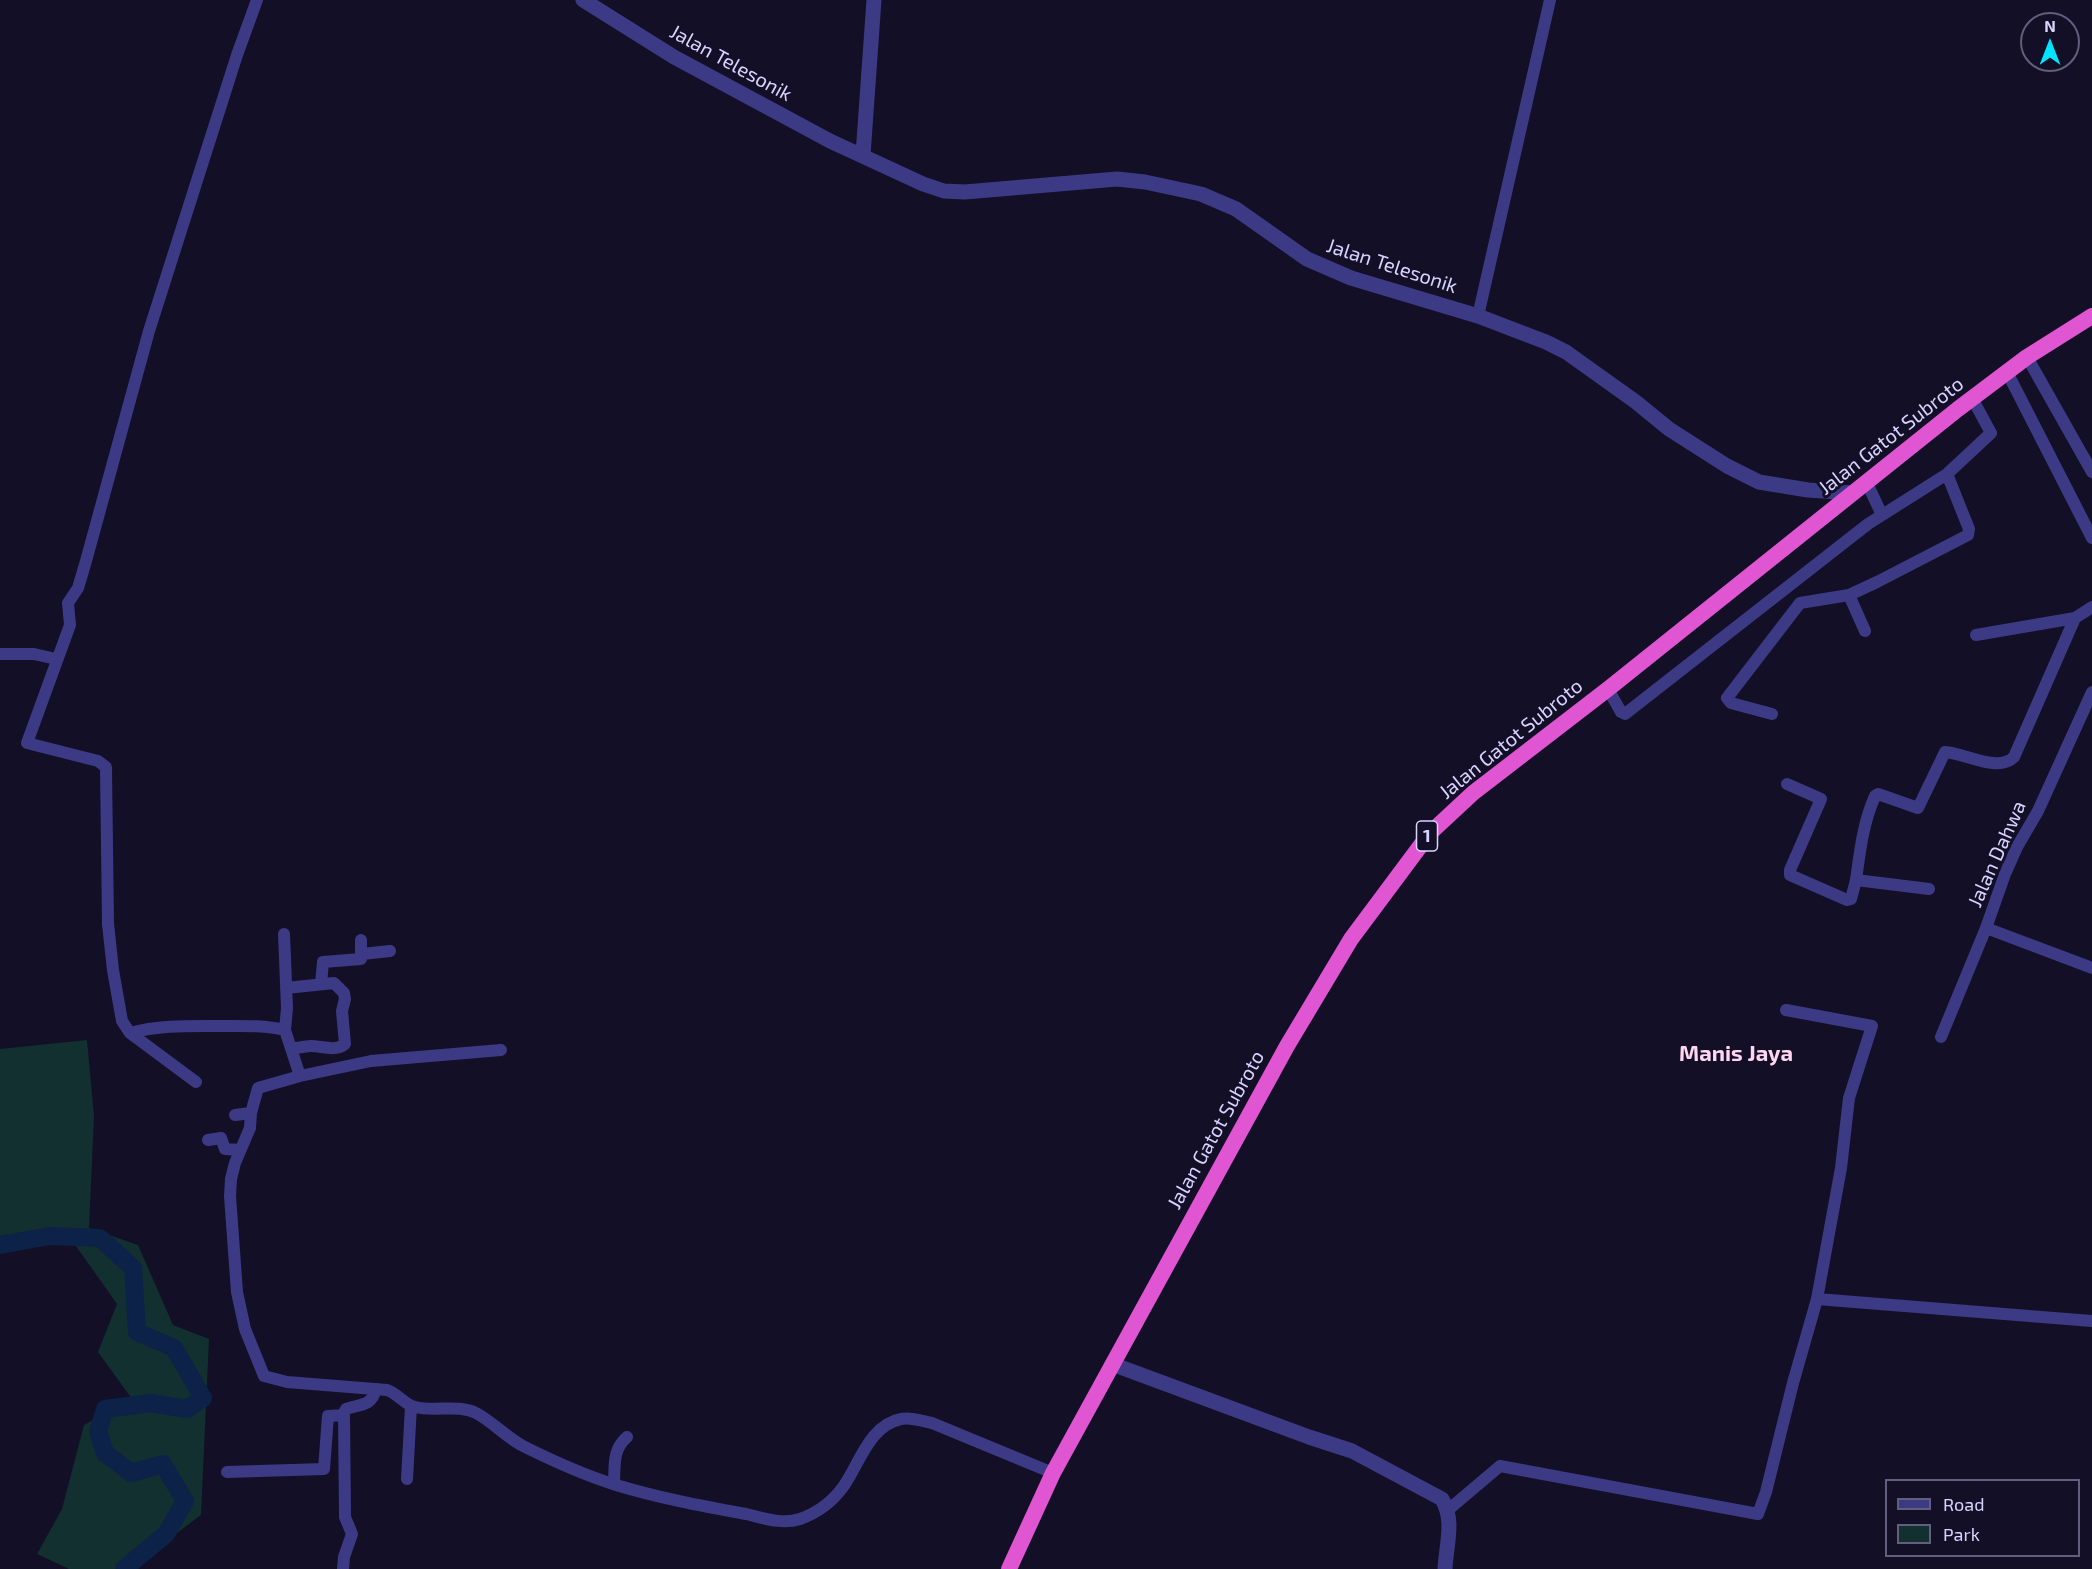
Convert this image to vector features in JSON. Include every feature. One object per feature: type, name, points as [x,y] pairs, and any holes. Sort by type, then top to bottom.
[{"type":"highway","name":"Jalan Gatot Subroto","points":[[1009,1569],[1053,1473],[1287,1046],[1351,939],[1430,833],[1473,794],[1972,398],[2028,357],[2092,316]]},
{"type":"street","points":[[196,1082],[130,1033],[122,1021],[109,936],[106,767],[98,761],[27,743],[70,625],[68,603],[78,588],[149,331],[237,55],[257,0]]},
{"type":"street","name":"Jalan Telesonik","points":[[583,0],[674,57],[830,141],[923,184],[954,192],[1117,179],[1145,182],[1201,194],[1236,209],[1307,259],[1371,285],[1478,316],[1523,332],[1566,352],[1636,402],[1669,429],[1748,477],[1759,482],[1808,490],[1853,493]]},
{"type":"street","points":[[863,155],[874,0]]},
{"type":"street","points":[[1478,316],[1551,0]]},
{"type":"street","points":[[2028,357],[2092,472]]},
{"type":"street","points":[[2007,372],[2092,538]]},
{"type":"street","points":[[1608,689],[1625,714],[1868,524],[1947,474],[1991,433],[1972,398]]},
{"type":"street","points":[[1772,714],[1731,704],[1727,698],[1800,603],[1848,595],[1968,535],[1969,529],[1947,474]]},
{"type":"street","points":[[1867,483],[1882,515]]},
{"type":"street","points":[[1848,595],[1865,631]]},
{"type":"street","points":[[1976,635],[2075,618],[2092,607]]},
{"type":"street","points":[[1787,784],[1821,799],[1790,874],[1847,900],[1851,899],[1862,834],[1876,795],[1918,808],[1945,752],[1996,764],[2008,763],[2014,758],[2075,618]]},
{"type":"street","points":[[0,654],[34,654],[56,659]]},
{"type":"street","name":"Jalan Dahwa","points":[[2092,692],[2038,810],[2017,847],[1986,928],[2092,968]]},
{"type":"street","points":[[1856,880],[1929,889]]},
{"type":"street","points":[[1941,1037],[1986,928]]},
{"type":"street","points":[[284,934],[285,1030],[300,1076]]},
{"type":"street","points":[[321,984],[322,962],[360,959],[361,940]]},
{"type":"street","points":[[362,954],[390,951]]},
{"type":"street","points":[[286,988],[334,983],[344,993],[345,999],[342,1011],[345,1044],[341,1047],[322,1049],[313,1046],[291,1049]]},
{"type":"street","points":[[1448,1510],[1500,1466],[1758,1514],[1766,1492],[1817,1299],[1841,1168],[1849,1098],[1872,1026],[1786,1010]]},
{"type":"street","points":[[130,1033],[149,1028],[186,1026],[267,1026],[285,1030]]},
{"type":"street","points":[[501,1050],[371,1062],[300,1076],[258,1088],[251,1113],[250,1128],[231,1179],[230,1196],[237,1292],[245,1329],[263,1375],[287,1382],[376,1389],[392,1392],[411,1406],[475,1412],[509,1439],[548,1458],[614,1484],[729,1512],[785,1522],[797,1520],[818,1511],[828,1503],[843,1488],[866,1448],[878,1433],[886,1425],[902,1419],[913,1419],[932,1424],[1053,1473]]},
{"type":"street","points":[[235,1115],[251,1113]]},
{"type":"street","points":[[208,1140],[221,1138],[225,1149],[240,1150]]},
{"type":"street","points":[[1817,1299],[2092,1321]]},
{"type":"street","points":[[1112,1364],[1309,1437],[1352,1450],[1442,1499],[1450,1520],[1445,1569]]},
{"type":"street","points":[[343,1569],[344,1557],[352,1534],[345,1517],[344,1415],[346,1408],[373,1400],[376,1389]]},
{"type":"street","points":[[407,1479],[411,1406]]},
{"type":"street","points":[[227,1472],[324,1469],[328,1416],[344,1415]]},
{"type":"street","points":[[614,1484],[616,1452],[618,1446],[627,1437]]},
{"type":"green space","points":[[87,1040],[94,1116],[89,1228],[138,1245],[173,1325],[209,1339],[201,1515],[129,1569],[69,1569],[37,1554],[62,1509],[84,1425],[132,1399],[98,1352],[117,1304],[71,1239],[0,1251],[0,1049]]},
{"type":"waterway","points":[[0,1245],[50,1236],[100,1238],[133,1268],[137,1332],[174,1348],[203,1398],[187,1409],[151,1403],[105,1409],[98,1431],[105,1453],[131,1473],[163,1464],[185,1501],[166,1534],[124,1569]]},
{"type":"district","name":"Manis Jaya","points":[[1736,1054]]}]
